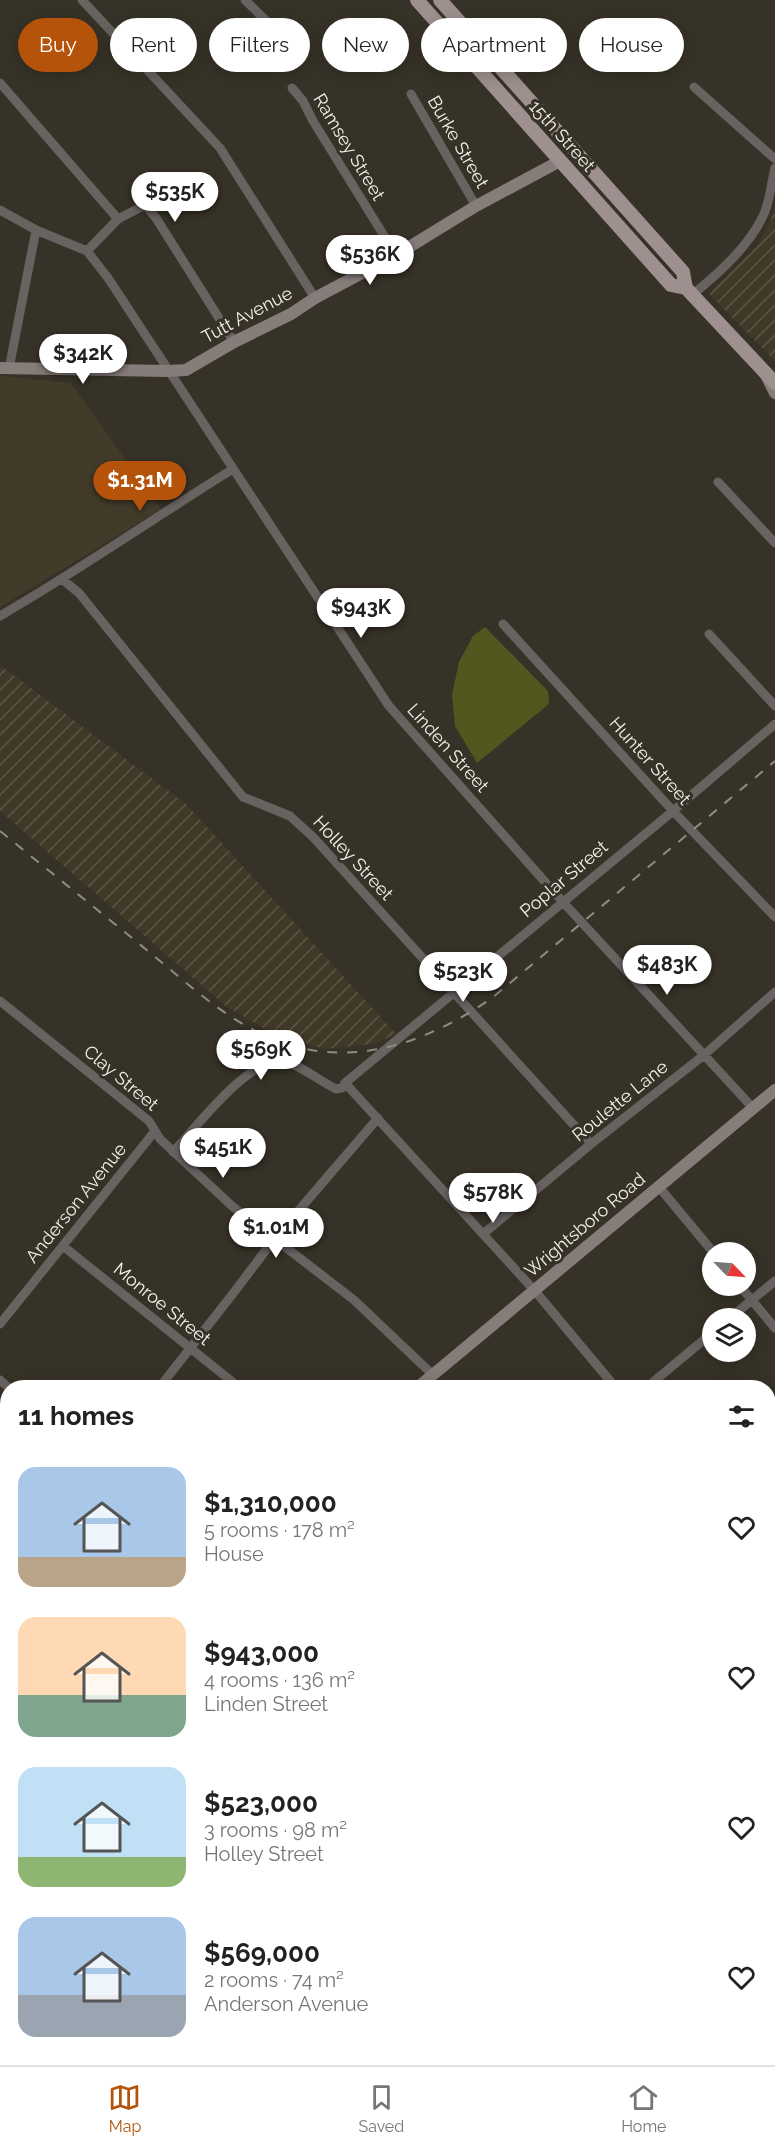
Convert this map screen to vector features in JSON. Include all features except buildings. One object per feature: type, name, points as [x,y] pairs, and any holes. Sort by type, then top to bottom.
[{"type":"main road","name":"15th Street","points":[[417,0],[671,285],[689,291]]},
{"type":"main road","name":"15th Street","points":[[440,0],[683,272],[689,291],[775,383]]},
{"type":"street","points":[[82,0],[220,148],[315,298]]},
{"type":"street","points":[[245,0],[263,18]]},
{"type":"street","points":[[0,83],[118,219]]},
{"type":"street","points":[[694,87],[775,159]]},
{"type":"street","name":"Ramsey Street","points":[[292,88],[303,101],[396,255]]},
{"type":"street","name":"Burke Street","points":[[411,94],[476,206]]},
{"type":"street","name":"Tutt Avenue","points":[[5,368],[186,370],[234,342],[291,314],[315,298],[396,255],[476,206],[560,161]]},
{"type":"street","points":[[689,291],[718,272],[746,241],[763,217],[775,168]]},
{"type":"street","points":[[0,210],[36,230],[87,251],[118,219],[145,205],[156,218],[234,342]]},
{"type":"street","points":[[5,368],[36,230]]},
{"type":"street","name":"Linden Street","points":[[87,251],[108,278],[389,706],[562,901],[753,1108]]},
{"type":"street","points":[[762,369],[775,393]]},
{"type":"street","points":[[0,616],[63,579],[233,469]]},
{"type":"street","points":[[718,482],[775,543]]},
{"type":"street","name":"Holley Street","points":[[63,579],[79,593],[243,797],[290,816],[313,837],[591,1144]]},
{"type":"street","name":"Hunter Street","points":[[503,624],[672,811],[775,917]]},
{"type":"street","points":[[709,634],[775,706]]},
{"type":"street","name":"Poplar Street","points":[[345,1083],[775,723]]},
{"type":"street","name":"Roulette Lane","points":[[483,1234],[591,1144],[704,1055],[775,992]]},
{"type":"street","name":"Clay Street","points":[[0,1000],[149,1121],[173,1152],[232,1206],[354,1300],[432,1374]]},
{"type":"street","points":[[173,1152],[238,1081],[266,1064],[282,1061],[306,1071],[336,1089],[342,1088],[345,1083],[535,1291],[609,1380]]},
{"type":"street","name":"Wrightsboro Road","points":[[426,1380],[775,1090]]},
{"type":"street","points":[[165,1380],[275,1238],[378,1118]]},
{"type":"street","name":"Anderson Avenue","points":[[0,1324],[155,1131]]},
{"type":"street","points":[[659,1187],[705,1242]]},
{"type":"street","name":"Monroe Street","points":[[63,1246],[230,1380]]},
{"type":"street","points":[[742,1308],[775,1281]]},
{"type":"street","points":[[749,1296],[775,1328]]},
{"type":"street","points":[[656,1380],[702,1341]]},
{"type":"shaded area","points":[[775,205],[775,361],[709,294],[757,246],[771,220]]},
{"type":"shaded area","points":[[0,376],[71,383],[161,509],[0,607]]},
{"type":"shaded area","points":[[0,665],[186,804],[396,1034],[374,1044],[323,1049],[272,1033],[227,1007],[0,811]]},
{"type":"green space","points":[[485,627],[548,691],[549,704],[477,763],[455,726],[452,695],[459,662],[473,636]]},
{"type":"railway","points":[[0,831],[198,992],[236,1020],[281,1042],[313,1050],[344,1053],[375,1050],[435,1031],[492,998],[775,761]]}]
